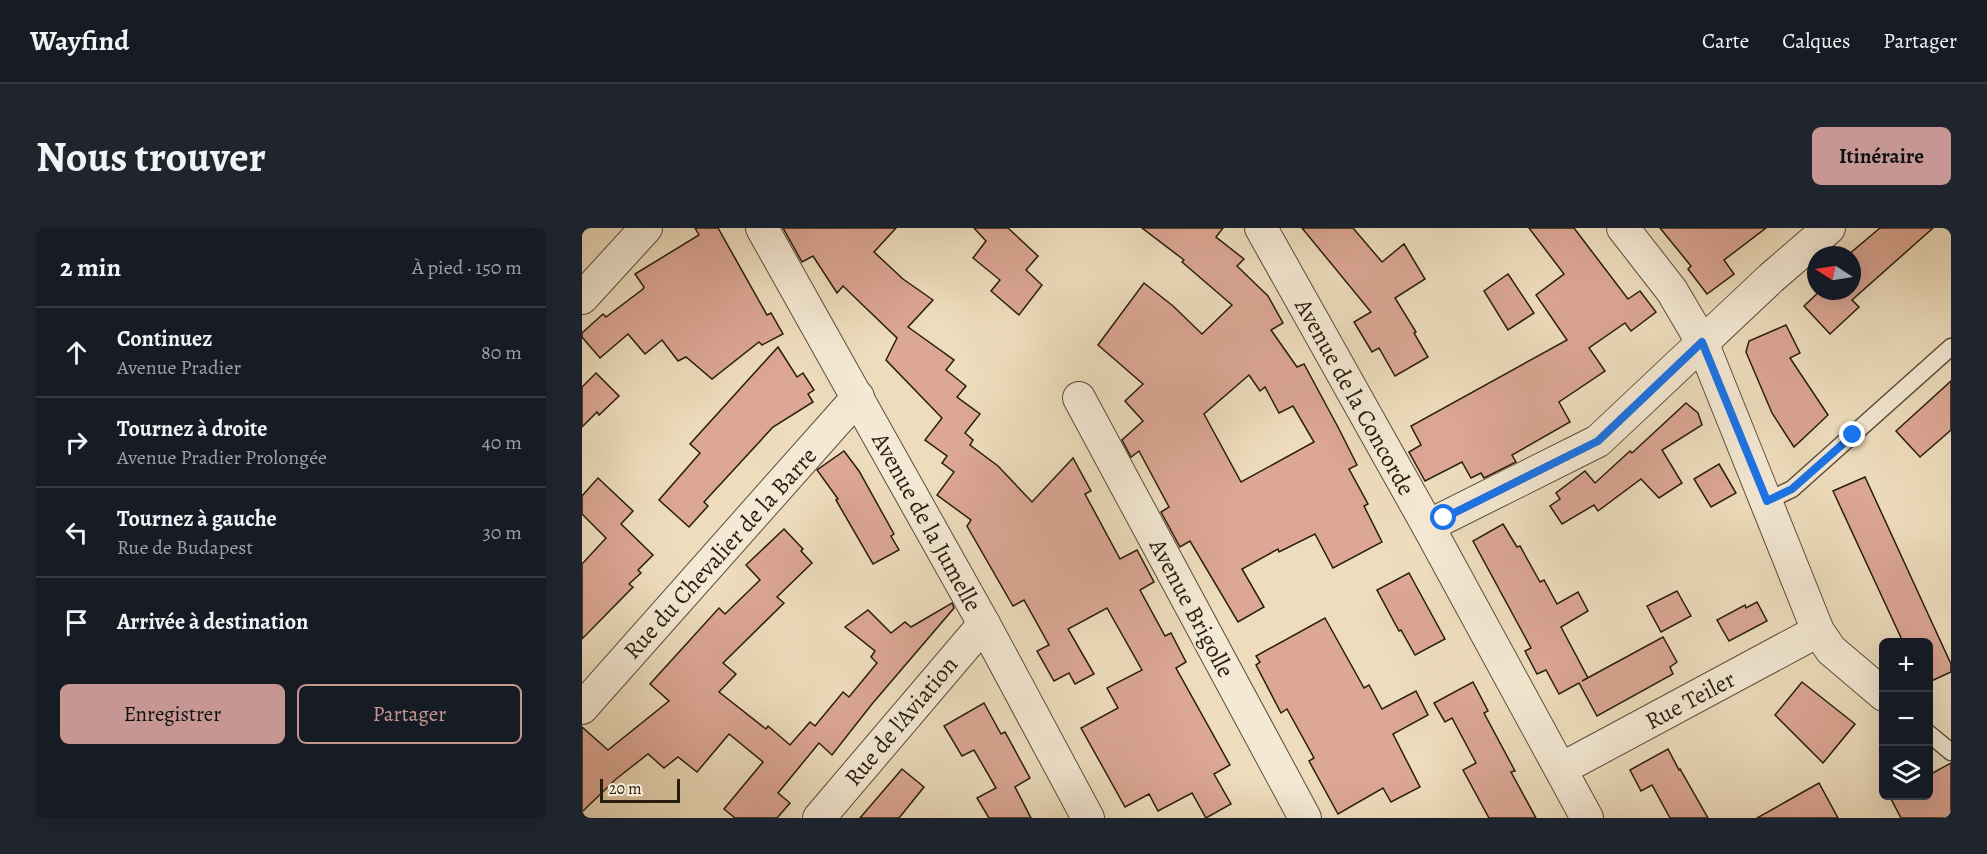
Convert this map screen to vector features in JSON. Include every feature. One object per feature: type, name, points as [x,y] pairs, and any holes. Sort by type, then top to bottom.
[{"type":"street","points":[[582,298],[646,228]]},
{"type":"street","name":"Avenue de la Jumelle","points":[[762,228],[984,624],[1088,818]]},
{"type":"street","name":"Avenue de la Concorde","points":[[1261,228],[1428,526],[1587,818]]},
{"type":"street","points":[[1623,228],[1672,291],[1702,342],[1818,631],[1831,650],[1880,692]]},
{"type":"street","points":[[1428,526],[1598,441],[1702,342],[1829,228]]},
{"type":"street","name":"Rue du Chevalier de la Barre","points":[[582,708],[858,397]]},
{"type":"street","name":"Avenue Brigolle","points":[[1079,398],[1305,818]]},
{"type":"street","name":"Rue de l'Aviation","points":[[819,818],[984,624]]},
{"type":"street","name":"Rue Teiler","points":[[1561,769],[1818,631]]},
{"type":"lane","points":[[1767,501],[1792,489],[1951,347]]},
{"type":"lane","points":[[1933,736],[1951,752]]},
{"type":"building","points":[[695,228],[718,228],[767,315],[771,313],[783,334],[762,345],[759,342],[712,379],[686,357],[678,361],[662,340],[645,354],[628,334],[600,358],[582,337],[582,333],[603,314],[606,317],[643,289],[644,287],[635,274],[699,235]]},
{"type":"building","points":[[783,228],[896,228],[874,252],[903,279],[933,300],[908,327],[954,360],[946,370],[966,386],[957,397],[980,414],[965,433],[973,440],[970,445],[998,466],[1032,502],[1073,458],[1091,491],[1085,494],[1120,559],[1137,550],[1154,582],[1140,590],[1165,636],[1171,633],[1186,662],[1176,668],[1230,765],[1214,774],[1231,804],[1206,818],[1192,793],[1158,811],[1149,794],[1125,807],[1081,728],[1118,708],[1107,688],[1142,670],[1107,608],[1068,629],[1094,674],[1075,684],[1069,673],[1054,681],[1037,651],[1049,645],[1024,600],[1013,606],[967,526],[971,520],[937,495],[954,472],[942,463],[947,456],[925,440],[942,418],[886,360],[897,338],[843,286],[837,293],[813,256],[802,262]]},
{"type":"building","points":[[974,228],[1008,228],[1038,256],[1026,270],[1042,285],[1019,315],[991,291],[1000,280],[973,258],[986,241]]},
{"type":"building","points":[[1142,228],[1223,228],[1216,237],[1244,259],[1237,266],[1268,296],[1283,323],[1271,330],[1297,367],[1304,364],[1339,429],[1357,465],[1349,469],[1368,504],[1364,506],[1382,542],[1333,568],[1315,534],[1279,552],[1278,549],[1242,569],[1264,607],[1238,622],[1190,541],[1180,547],[1161,512],[1169,507],[1139,451],[1131,457],[1122,440],[1143,421],[1125,401],[1143,384],[1098,345],[1144,283],[1173,306],[1202,334],[1232,305],[1182,262],[1184,260]],"holes":[[[1249,375],[1260,391],[1265,387],[1279,413],[1293,406],[1314,442],[1241,482],[1204,414]]]},
{"type":"building","points":[[1302,228],[1353,228],[1382,262],[1404,244],[1425,279],[1395,298],[1428,357],[1395,376],[1379,348],[1372,352],[1354,322],[1371,312]]},
{"type":"building","points":[[1529,228],[1574,228],[1628,299],[1640,291],[1656,312],[1631,331],[1625,323],[1589,348],[1605,371],[1559,402],[1570,422],[1512,455],[1516,462],[1484,478],[1481,473],[1471,478],[1462,462],[1425,481],[1409,452],[1421,445],[1411,426],[1567,340],[1536,295],[1564,274]]},
{"type":"building","points":[[1660,228],[1766,228],[1724,260],[1734,274],[1707,294],[1688,269],[1691,266]]},
{"type":"building","points":[[1880,228],[1933,228],[1861,292],[1861,246],[1859,246]]},
{"type":"building","points":[[1508,274],[1534,313],[1508,330],[1484,291]]},
{"type":"building","points":[[1810,300],[1852,300],[1859,307],[1830,334],[1804,306]]},
{"type":"building","points":[[1786,325],[1800,353],[1790,358],[1828,415],[1794,447],[1772,413],[1746,352],[1749,341]]},
{"type":"building","points":[[778,347],[797,377],[803,373],[814,390],[808,394],[813,402],[773,427],[704,502],[708,506],[689,527],[659,500],[700,453],[690,444]]},
{"type":"building","points":[[596,373],[619,396],[599,415],[597,412],[582,427],[582,387]]},
{"type":"building","points":[[1951,381],[1951,430],[1920,457],[1896,431]]},
{"type":"building","points":[[1686,403],[1698,413],[1702,425],[1662,450],[1682,483],[1659,498],[1641,479],[1598,511],[1594,505],[1562,524],[1550,506],[1560,499],[1556,493],[1585,471],[1595,483],[1630,451],[1632,453]]},
{"type":"building","points":[[844,451],[859,471],[894,534],[891,536],[899,550],[873,564],[836,500],[838,499],[817,470]]},
{"type":"building","points":[[1719,464],[1736,493],[1711,507],[1694,479]]},
{"type":"building","points":[[1865,477],[1951,664],[1951,672],[1933,680],[1933,638],[1901,638],[1833,491]]},
{"type":"building","points":[[598,478],[633,511],[621,524],[653,555],[638,570],[641,573],[629,584],[633,587],[582,639],[582,564],[606,538],[582,514],[582,496]]},
{"type":"building","points":[[1503,524],[1517,547],[1520,546],[1540,582],[1544,580],[1557,604],[1578,592],[1588,611],[1561,627],[1588,678],[1663,637],[1677,662],[1670,667],[1673,674],[1597,716],[1579,683],[1559,694],[1546,670],[1537,674],[1525,651],[1531,648],[1473,541]]},
{"type":"building","points":[[784,529],[803,549],[801,551],[812,563],[777,597],[784,603],[723,663],[736,674],[719,692],[766,729],[768,726],[790,745],[810,722],[815,726],[843,692],[849,697],[877,663],[871,657],[875,651],[845,627],[868,610],[891,633],[905,622],[911,627],[952,603],[954,608],[832,755],[819,743],[778,793],[790,803],[777,818],[735,818],[724,809],[763,762],[729,734],[697,772],[678,757],[664,768],[648,754],[616,779],[582,812],[582,727],[608,750],[669,701],[650,684],[719,608],[725,614],[760,580],[746,565]]},
{"type":"building","points":[[1409,573],[1445,639],[1415,655],[1377,590]]},
{"type":"building","points":[[1677,591],[1691,616],[1661,632],[1647,606]]},
{"type":"building","points":[[1757,602],[1767,621],[1729,641],[1717,620],[1745,605],[1746,608]]},
{"type":"building","points":[[1325,618],[1364,688],[1369,685],[1382,709],[1416,691],[1428,715],[1393,734],[1420,787],[1391,802],[1383,788],[1338,814],[1309,761],[1314,758],[1287,709],[1281,713],[1256,665],[1260,662],[1256,656]]},
{"type":"building","points":[[1473,682],[1488,711],[1484,713],[1515,771],[1511,772],[1536,818],[1489,818],[1463,770],[1476,763],[1452,718],[1445,722],[1434,703]]},
{"type":"building","points":[[1802,682],[1855,724],[1823,763],[1775,715]]},
{"type":"building","points":[[984,703],[1001,734],[1005,732],[1030,778],[1015,787],[1031,818],[989,818],[977,798],[996,788],[974,750],[962,756],[944,726]]},
{"type":"building","points":[[1668,749],[1708,818],[1670,818],[1652,785],[1641,791],[1630,770]]},
{"type":"building","points":[[1951,763],[1951,818],[1901,818],[1892,800],[1933,800],[1933,773]]},
{"type":"building","points":[[902,769],[924,787],[899,818],[860,818]]},
{"type":"building","points":[[1819,783],[1838,818],[1757,818],[1796,796]]},
{"type":"route","points":[[1444,518],[1598,441],[1702,342],[1767,501],[1792,489],[1853,435]]}]
